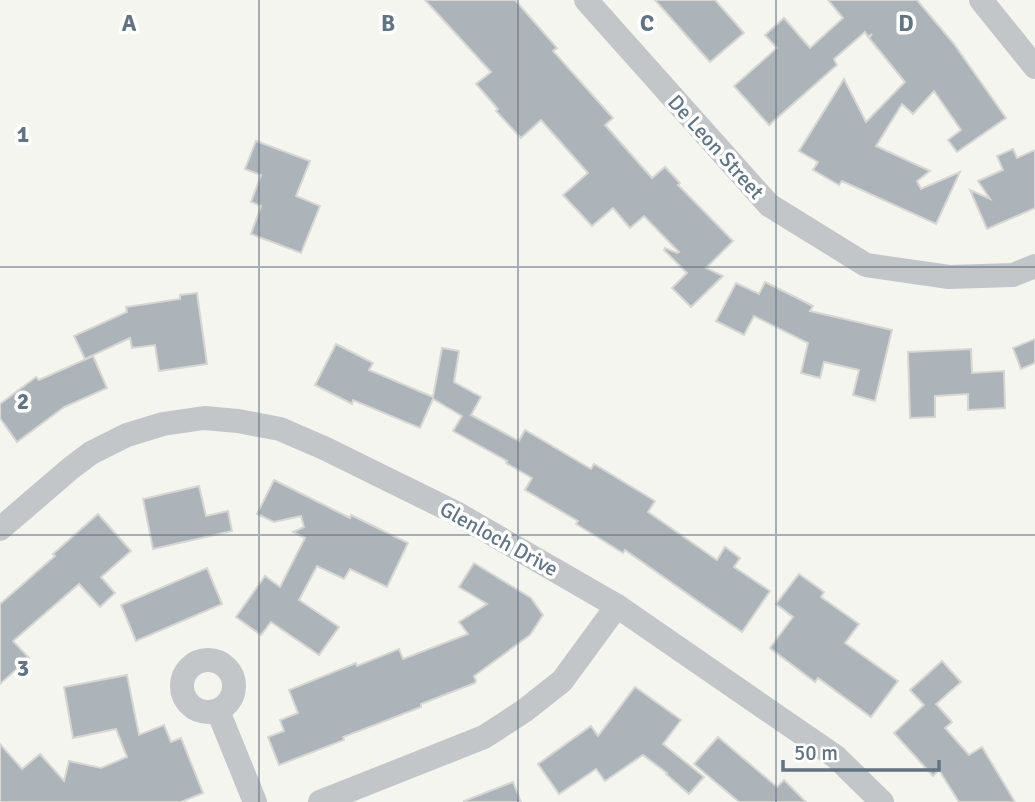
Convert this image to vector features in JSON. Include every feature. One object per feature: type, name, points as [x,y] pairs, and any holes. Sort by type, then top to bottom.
[{"type":"street","name":"De Leon Street","points":[[586,0],[769,205],[866,265],[949,276],[1013,275],[1035,267]]},
{"type":"street","points":[[981,0],[1035,68]]},
{"type":"street","name":"Glenloch Drive","points":[[0,529],[91,453],[127,435],[163,424],[204,418],[280,429],[324,447],[456,513],[617,606],[836,757],[882,802]]},
{"type":"street","points":[[320,802],[484,737],[524,711],[562,681],[617,606]]},
{"type":"street","points":[[218,711],[255,802]]},
{"type":"building","points":[[425,0],[515,0],[557,48],[553,51],[613,118],[605,125],[652,178],[665,167],[680,183],[678,185],[733,241],[706,268],[723,276],[691,307],[672,288],[687,273],[664,250],[665,248],[679,252],[644,216],[630,228],[613,208],[592,226],[563,195],[588,173],[541,120],[521,138],[476,84],[491,72]]},
{"type":"building","points":[[655,0],[715,0],[744,33],[710,62]]},
{"type":"building","points":[[828,0],[917,0],[954,44],[1006,118],[957,152],[948,140],[961,130],[934,91],[913,114],[902,104],[876,146],[930,171],[917,181],[921,189],[960,172],[936,224],[842,181],[839,185],[813,170],[818,162],[799,151],[844,79],[866,122],[905,82],[869,38],[872,34],[868,37],[865,32],[834,59],[837,65],[769,125],[734,86],[777,48],[765,35],[784,18],[810,48],[843,18]]},
{"type":"building","points":[[256,141],[310,161],[296,196],[320,206],[301,253],[251,234],[261,206],[251,202],[261,175],[245,169]]},
{"type":"building","points":[[1013,149],[1017,158],[1035,150],[1035,208],[987,229],[970,190],[990,199],[978,181],[1003,170],[997,156]]},
{"type":"building","points":[[765,282],[813,306],[810,311],[892,330],[875,401],[853,395],[859,370],[824,362],[820,378],[801,373],[808,343],[754,316],[744,335],[716,321],[736,283],[759,294]]},
{"type":"building","points":[[197,293],[207,364],[159,371],[155,345],[132,348],[130,338],[85,359],[74,336],[127,312],[126,307],[180,299],[180,295]]},
{"type":"building","points":[[1035,339],[1035,363],[1021,369],[1013,348]]},
{"type":"building","points":[[336,344],[373,363],[369,370],[433,397],[442,348],[459,351],[454,382],[481,397],[471,415],[519,441],[525,430],[591,469],[594,464],[655,501],[648,512],[717,560],[725,547],[740,558],[734,567],[770,591],[742,632],[625,550],[623,553],[576,524],[578,521],[525,490],[532,478],[453,431],[462,416],[433,399],[420,428],[353,400],[352,404],[315,385]]},
{"type":"building","points":[[971,349],[972,373],[1004,371],[1005,408],[968,410],[968,394],[935,396],[935,417],[910,418],[908,352]]},
{"type":"building","points":[[93,356],[107,388],[64,407],[17,442],[0,418],[0,404],[36,377],[39,380]]},
{"type":"building","points":[[274,480],[408,543],[387,587],[350,569],[344,579],[317,566],[299,600],[339,627],[319,655],[271,622],[261,635],[236,617],[265,576],[280,587],[305,538],[293,532],[304,527],[301,516],[274,522],[257,514]]},
{"type":"building","points":[[199,486],[206,516],[228,511],[232,531],[153,549],[143,499]]},
{"type":"building","points":[[98,514],[131,551],[101,577],[115,593],[100,607],[79,584],[13,641],[29,658],[0,684],[0,604]]},
{"type":"building","points":[[474,563],[531,598],[543,615],[530,635],[474,676],[475,683],[279,765],[268,737],[284,731],[280,720],[298,713],[289,690],[399,649],[403,659],[468,634],[459,622],[487,604],[459,587]]},
{"type":"building","points":[[207,568],[222,604],[136,641],[121,605]]},
{"type":"building","points":[[799,574],[824,592],[821,597],[859,624],[845,643],[898,681],[871,717],[818,678],[815,682],[770,648],[793,617],[776,604]]},
{"type":"building","points":[[942,661],[961,682],[936,704],[952,722],[945,728],[969,755],[982,747],[1015,802],[959,802],[939,770],[933,776],[894,733],[924,705],[910,690]]},
{"type":"building","points":[[127,675],[139,735],[164,725],[171,742],[181,738],[203,793],[181,802],[0,802],[0,744],[22,769],[40,754],[64,781],[69,761],[101,768],[127,757],[116,729],[73,738],[64,687]]},
{"type":"building","points":[[635,687],[681,720],[663,744],[704,777],[689,794],[643,755],[605,781],[596,769],[559,794],[538,764],[591,726],[598,736]]},
{"type":"building","points":[[718,737],[777,787],[784,780],[806,802],[739,802],[694,764]]},
{"type":"building","points":[[513,782],[521,802],[464,802],[464,801]]}]
